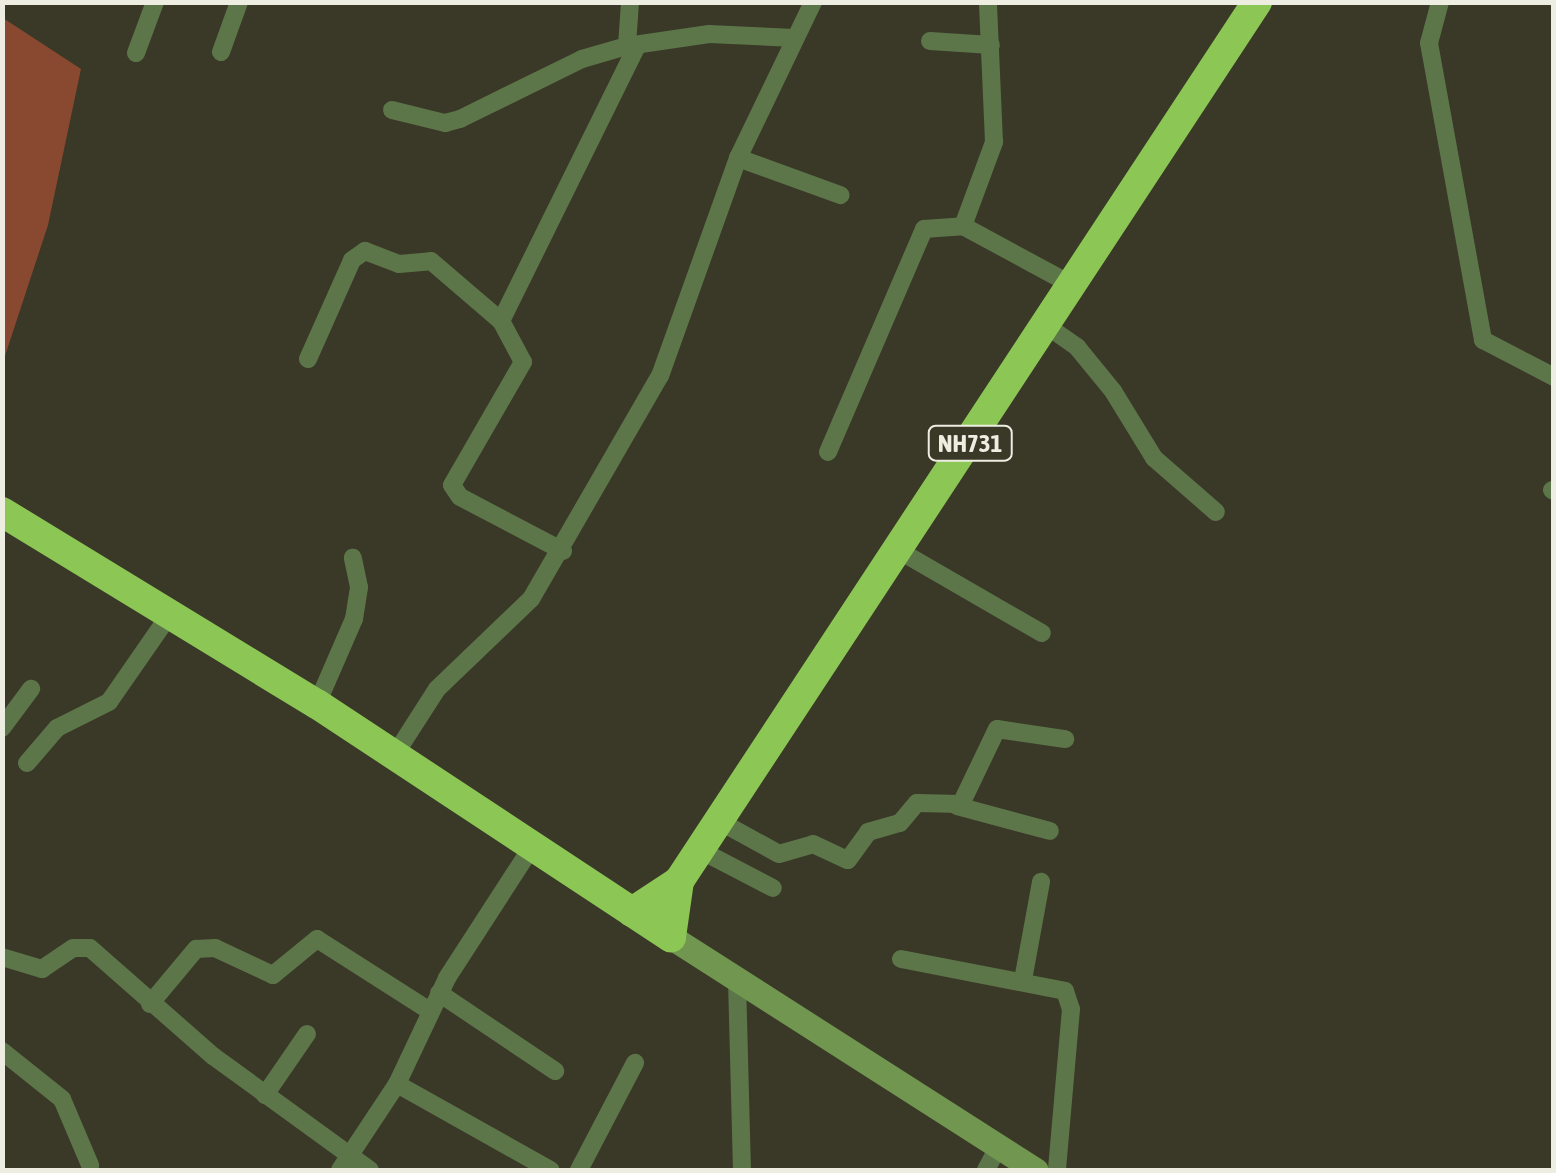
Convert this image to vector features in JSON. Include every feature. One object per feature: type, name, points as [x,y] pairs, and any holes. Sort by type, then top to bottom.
[{"type":"highway","name":"NH731","points":[[632,912],[679,881],[1257,2]]},
{"type":"highway","points":[[2,512],[317,704],[671,938]]},
{"type":"highway","name":"NH731","points":[[671,938],[679,881]]},
{"type":"main road","points":[[671,938],[1036,1170]]},
{"type":"street","points":[[136,53],[155,2]]},
{"type":"street","points":[[220,52],[239,2]]},
{"type":"street","points":[[501,321],[632,46],[630,2]]},
{"type":"street","points":[[394,756],[437,689],[531,600],[562,552],[660,376],[738,158],[814,2]]},
{"type":"street","points":[[963,226],[994,142],[988,2]]},
{"type":"street","points":[[1440,2],[1429,43],[1483,340],[1554,377]]},
{"type":"street","points":[[392,110],[445,123],[582,59],[632,46],[709,34],[796,38]]},
{"type":"street","points":[[930,41],[991,45]]},
{"type":"street","points":[[738,158],[840,195]]},
{"type":"street","points":[[828,452],[917,240],[935,224],[963,226],[1072,285]]},
{"type":"street","points":[[308,359],[352,260],[365,251],[399,264],[431,261],[501,321],[523,362],[452,485],[460,496],[562,552]]},
{"type":"street","points":[[1047,326],[1077,347],[1113,390],[1154,458],[1216,512]]},
{"type":"street","points":[[898,550],[1042,632]]},
{"type":"street","points":[[317,704],[354,619],[359,587],[354,558]]},
{"type":"street","points":[[27,764],[57,728],[109,702],[170,614]]},
{"type":"street","points":[[2,728],[31,689]]},
{"type":"street","points":[[957,806],[997,729],[1064,739]]},
{"type":"street","points":[[718,821],[779,854],[813,844],[848,860],[868,832],[900,823],[917,803],[957,806],[1050,831]]},
{"type":"street","points":[[345,1164],[397,1084],[439,993],[532,846]]},
{"type":"street","points":[[700,850],[773,888]]},
{"type":"street","points":[[1023,980],[1040,882]]},
{"type":"street","points":[[150,1004],[196,948],[214,948],[272,975],[317,939],[430,1011]]},
{"type":"street","points":[[2,957],[42,969],[84,946],[345,1164],[370,1170]]},
{"type":"street","points":[[902,959],[1057,987],[1070,998],[1057,1170]]},
{"type":"street","points":[[737,980],[742,1170]]},
{"type":"street","points":[[439,993],[555,1072]]},
{"type":"street","points":[[265,1095],[307,1034]]},
{"type":"street","points":[[2,1050],[62,1100],[91,1168]]},
{"type":"street","points":[[578,1170],[635,1063]]},
{"type":"street","points":[[397,1084],[550,1170]]},
{"type":"street","points":[[986,1170],[998,1147]]},
{"type":"shaded area","points":[[3,18],[81,69],[48,225],[3,362]]}]
